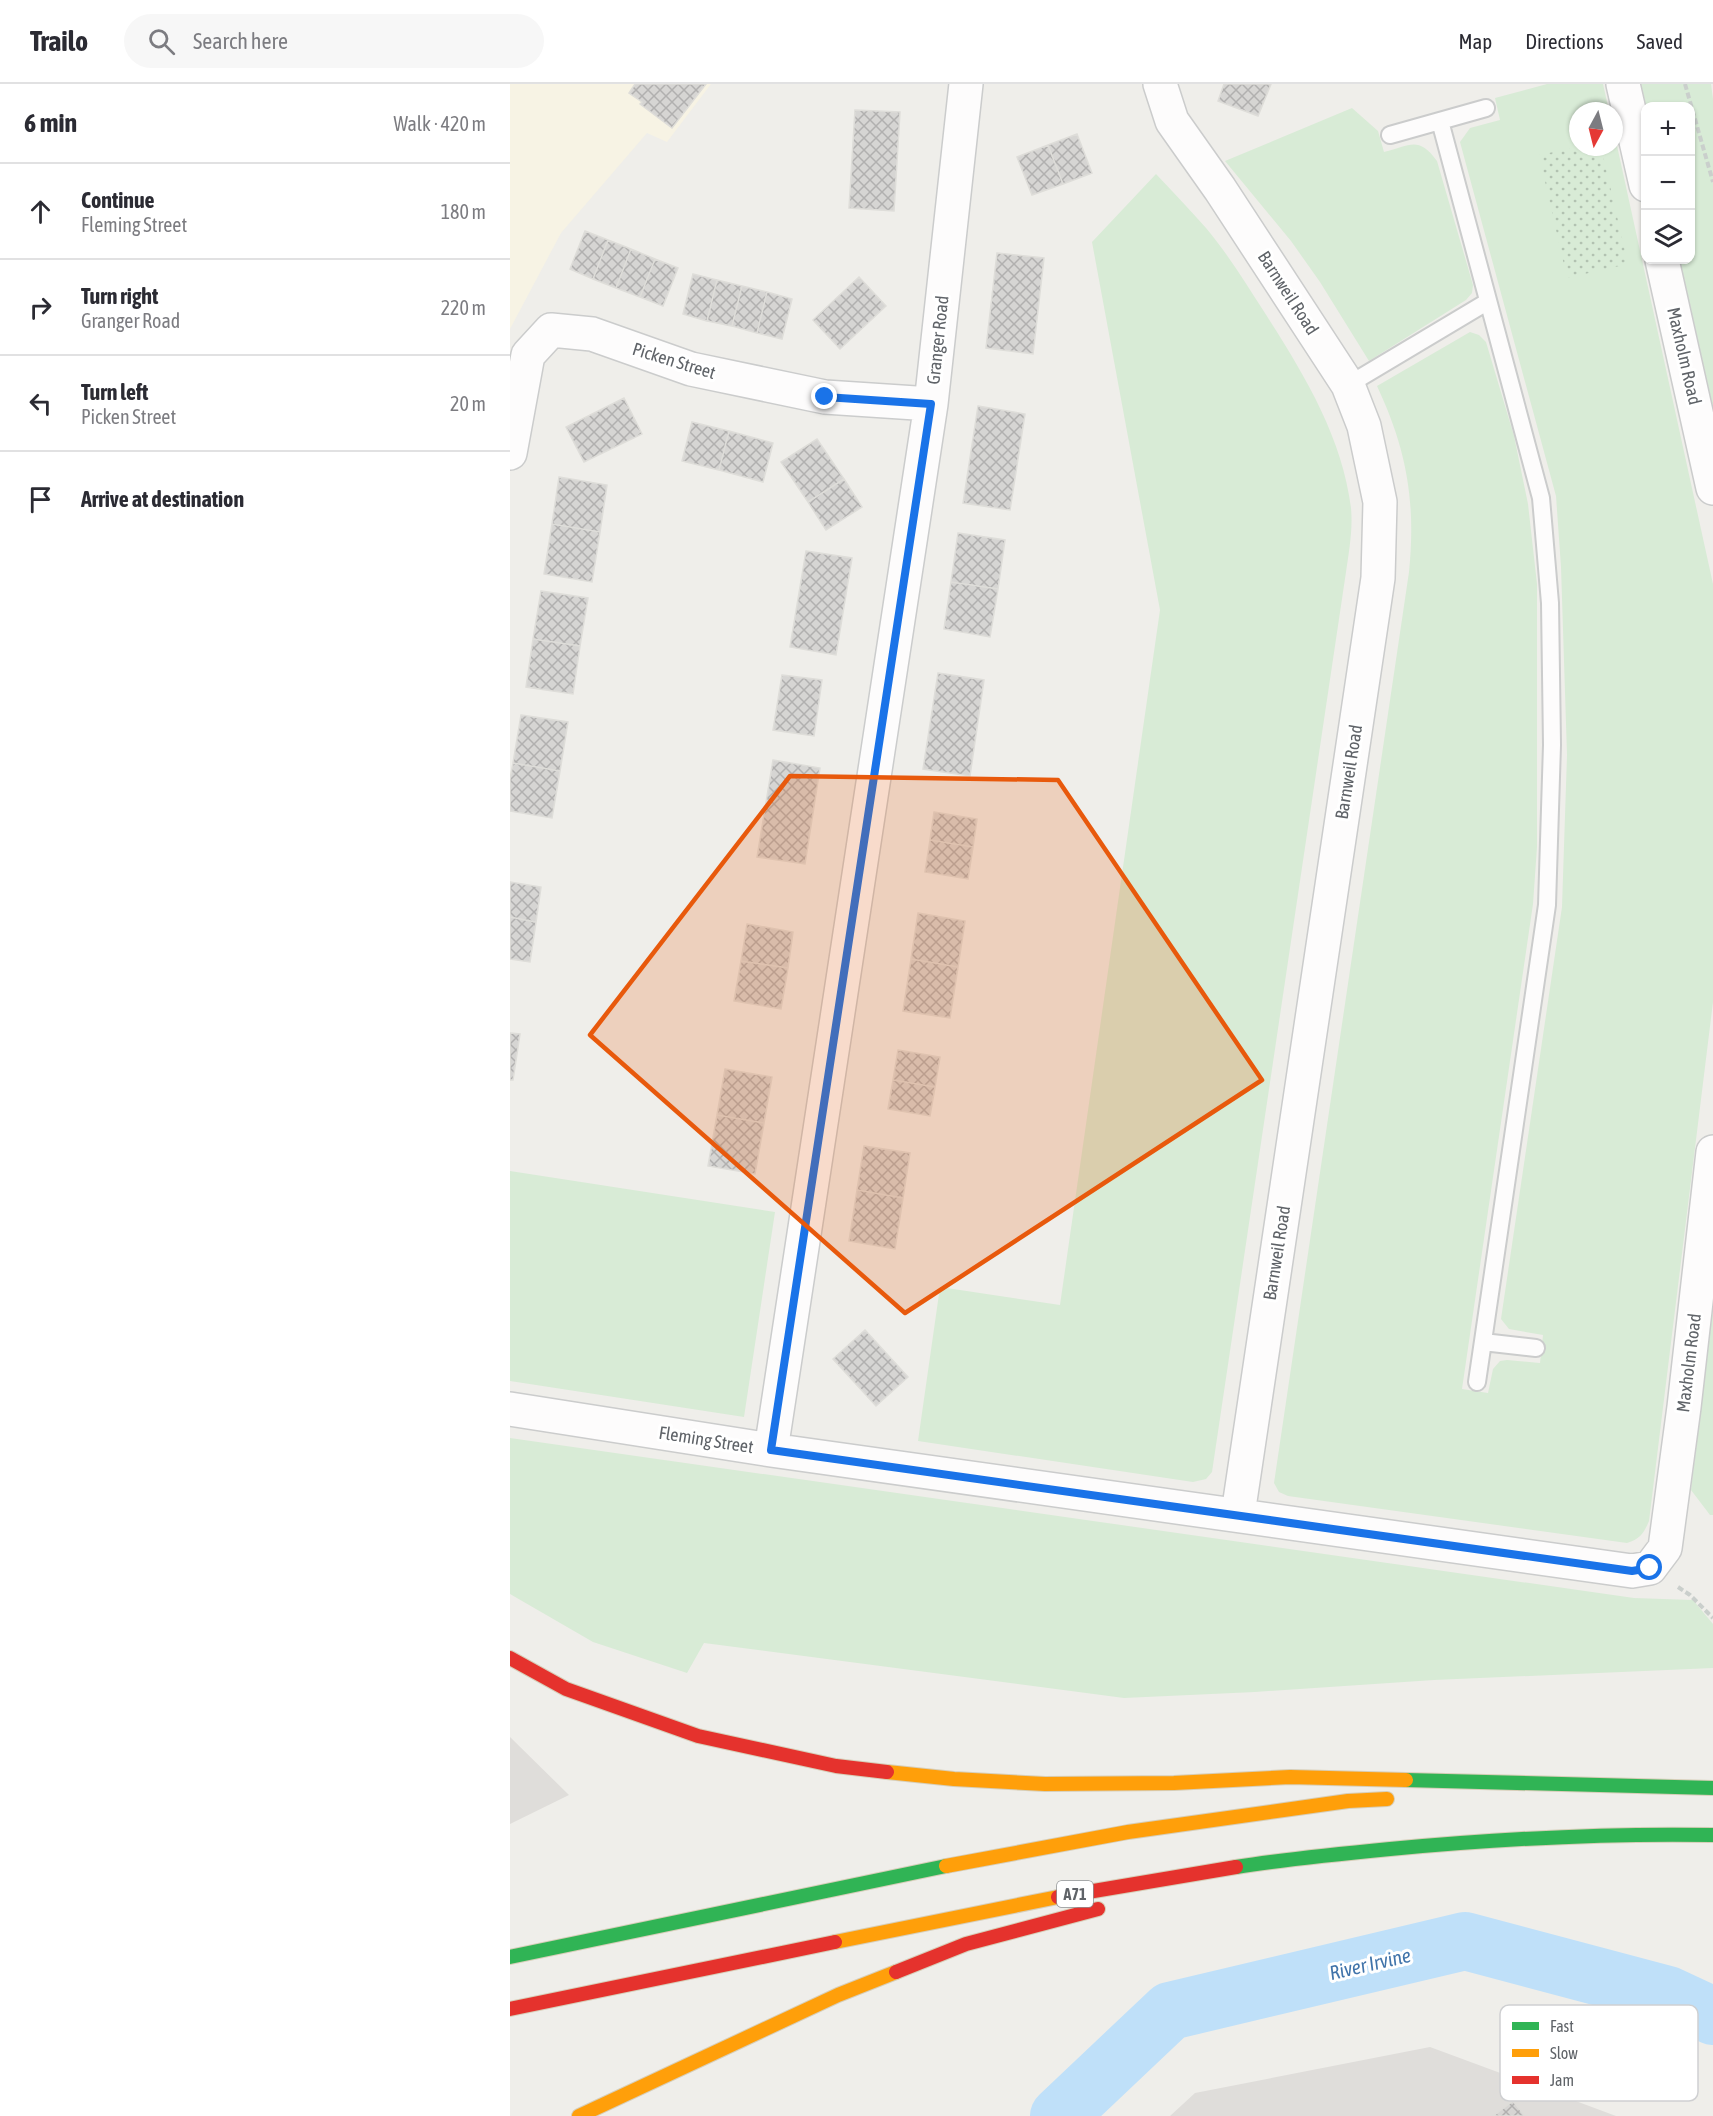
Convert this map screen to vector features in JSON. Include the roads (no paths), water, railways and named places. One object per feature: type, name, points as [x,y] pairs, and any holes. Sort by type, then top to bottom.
[{"type":"main road","points":[[510,1658],[566,1689],[698,1736],[836,1766],[954,1779],[1045,1784],[1174,1783],[1290,1777],[1713,1788]]},
{"type":"main road","points":[[1452,1795],[1627,1785]]},
{"type":"main road","points":[[510,1958],[919,1871],[1128,1832],[1348,1801],[1406,1798]]},
{"type":"main road","name":"A71","points":[[510,2010],[1044,1899],[1280,1860],[1467,1842],[1647,1834],[1713,1835]]},
{"type":"main road","points":[[1145,1896],[1280,1860]]},
{"type":"main road","points":[[579,2116],[838,1995],[966,1944],[1111,1905]]},
{"type":"street","name":"Granger Road","points":[[771,1450],[931,404],[966,84]]},
{"type":"street","name":"Barnweil Road","points":[[1160,84],[1172,121],[1220,189],[1348,385],[1364,426],[1380,502],[1378,578],[1238,1514]]},
{"type":"street","points":[[1623,84],[1641,163]]},
{"type":"street","name":"Maxholm Road","points":[[1663,264],[1713,488]]},
{"type":"street","name":"Picken Street","points":[[510,453],[528,356],[551,330],[592,334],[691,369],[825,397],[931,404]]},
{"type":"street","name":"Maxholm Road","points":[[1650,1568],[1665,1548],[1684,1407],[1713,1152]]},
{"type":"street","name":"Fleming Street","points":[[510,1409],[771,1450],[1632,1571],[1650,1568]]},
{"type":"lane","points":[[1390,135],[1486,108]]},
{"type":"lane","points":[[1440,122],[1541,498],[1550,603],[1552,746],[1547,905],[1477,1382]]},
{"type":"lane","points":[[1348,385],[1487,302]]},
{"type":"lane","points":[[1483,1342],[1536,1348]]},
{"type":"waterway","name":"River Irvine","points":[[1059,2116],[1170,2011],[1465,1941],[1668,1995],[1689,2005]]},
{"type":"waterway","name":"River Irvine","points":[[1698,2009],[1713,2016]]}]
